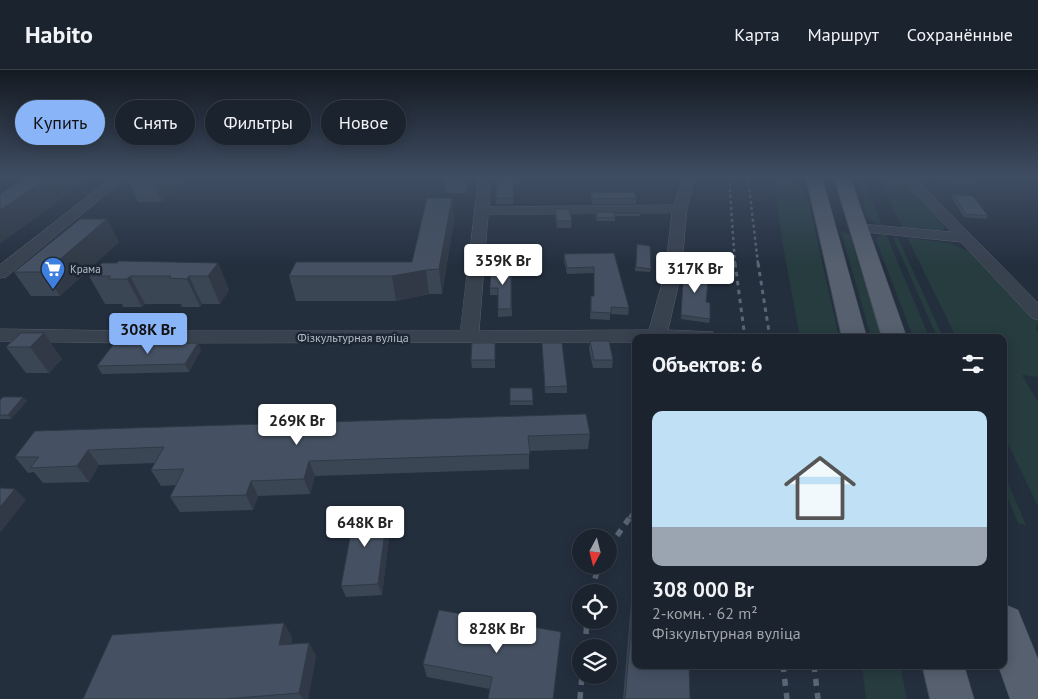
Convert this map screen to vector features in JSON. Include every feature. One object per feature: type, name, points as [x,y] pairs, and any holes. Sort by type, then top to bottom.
[{"type":"main road","points":[[821,206],[854,334]]},
{"type":"main road","points":[[852,206],[895,334]]},
{"type":"main road","points":[[826,225],[860,228]]},
{"type":"main road","points":[[1007,632],[1032,699]]},
{"type":"main road","points":[[944,669],[952,699]]},
{"type":"street","points":[[0,273],[84,206]]},
{"type":"street","points":[[469,337],[482,206]]},
{"type":"street","points":[[935,206],[1038,314]]},
{"type":"street","points":[[482,210],[680,209],[673,273],[658,334]]},
{"type":"street","points":[[860,228],[966,238]]},
{"type":"street","name":"Фізкультурная вуліца","points":[[0,335],[632,336]]},
{"type":"green space","points":[[777,206],[810,206],[838,334],[799,334]]},
{"type":"green space","points":[[865,206],[875,206],[882,225],[870,220],[865,213]]},
{"type":"green space","points":[[893,206],[927,206],[943,223],[945,228],[938,232],[903,229]]},
{"type":"green space","points":[[841,231],[849,234],[881,334],[870,334]]},
{"type":"green space","points":[[886,234],[928,334],[912,334],[876,240],[878,236]]},
{"type":"green space","points":[[893,237],[898,238],[942,334],[936,334]]},
{"type":"green space","points":[[908,239],[949,243],[971,252],[1038,321],[1036,329],[1038,331],[1038,377],[1022,375],[1038,402],[1038,506],[1007,442],[1007,334],[955,334]]},
{"type":"green space","points":[[1007,481],[1026,525],[1018,523],[1007,496]]},
{"type":"green space","points":[[862,669],[901,669],[907,699],[866,699]]},
{"type":"building","points":[[425,206],[450,206],[439,269],[392,276],[289,276],[296,262],[412,262]]},
{"type":"building","points":[[961,206],[981,206],[988,216],[966,214]]},
{"type":"building","points":[[555,209],[569,209],[572,221],[557,221]]},
{"type":"building","points":[[596,212],[641,213],[614,213],[616,217],[597,218]]},
{"type":"building","points":[[80,219],[107,219],[45,272],[14,272]]},
{"type":"building","points":[[637,244],[650,246],[651,269],[636,267]]},
{"type":"building","points":[[505,249],[520,249],[521,265],[505,265]]},
{"type":"building","points":[[614,253],[629,308],[611,307],[611,313],[591,312],[591,296],[594,296],[594,267],[567,268],[564,254]]},
{"type":"building","points":[[119,261],[218,263],[208,276],[189,276],[187,279],[169,278],[171,276],[130,276],[127,279],[108,279],[111,276],[89,276],[102,263],[117,263]]},
{"type":"building","points":[[499,265],[511,265],[511,309],[498,309],[498,288],[490,288],[491,270],[499,269]]},
{"type":"building","points":[[684,267],[709,271],[706,302],[710,303],[710,319],[681,315]]},
{"type":"building","points":[[21,333],[44,333],[30,347],[6,347]]},
{"type":"building","points":[[590,341],[609,341],[613,360],[594,360]]},
{"type":"building","points":[[198,343],[185,364],[97,366],[113,345]]},
{"type":"building","points":[[472,343],[495,343],[495,360],[471,360]]},
{"type":"building","points":[[542,343],[562,343],[567,386],[545,387]]},
{"type":"building","points":[[510,388],[532,388],[533,401],[510,401]]},
{"type":"building","points":[[3,397],[23,397],[8,415],[0,415],[0,400]]},
{"type":"building","points":[[586,414],[590,434],[528,436],[530,454],[309,461],[304,479],[251,481],[246,495],[170,497],[184,469],[151,470],[164,447],[88,450],[77,466],[30,468],[39,457],[15,457],[35,431]]},
{"type":"building","points":[[0,488],[15,489],[0,507]]},
{"type":"building","points":[[388,509],[378,584],[341,586],[355,511]]},
{"type":"building","points":[[439,610],[561,632],[553,699],[488,699],[492,677],[423,664]]},
{"type":"building","points":[[632,617],[632,669],[689,669],[690,699],[625,699]]},
{"type":"building","points":[[284,623],[279,645],[309,643],[299,693],[225,699],[83,699],[112,635]]},
{"type":"railway","points":[[731,206],[735,264]]},
{"type":"railway","points":[[751,206],[758,264]]},
{"type":"railway","points":[[735,263],[744,334]]},
{"type":"railway","points":[[758,263],[769,334]]},
{"type":"railway","points":[[730,334],[731,329]]},
{"type":"railway","points":[[618,534],[631,516]]},
{"type":"railway","points":[[593,584],[596,574]]},
{"type":"railway","points":[[586,629],[586,639]]},
{"type":"railway","points":[[783,669],[787,699]]},
{"type":"railway","points":[[814,669],[818,699]]},
{"type":"railway","points":[[580,699],[581,684]]},
{"type":"place","name":"Крама","points":[[53,290]]}]
